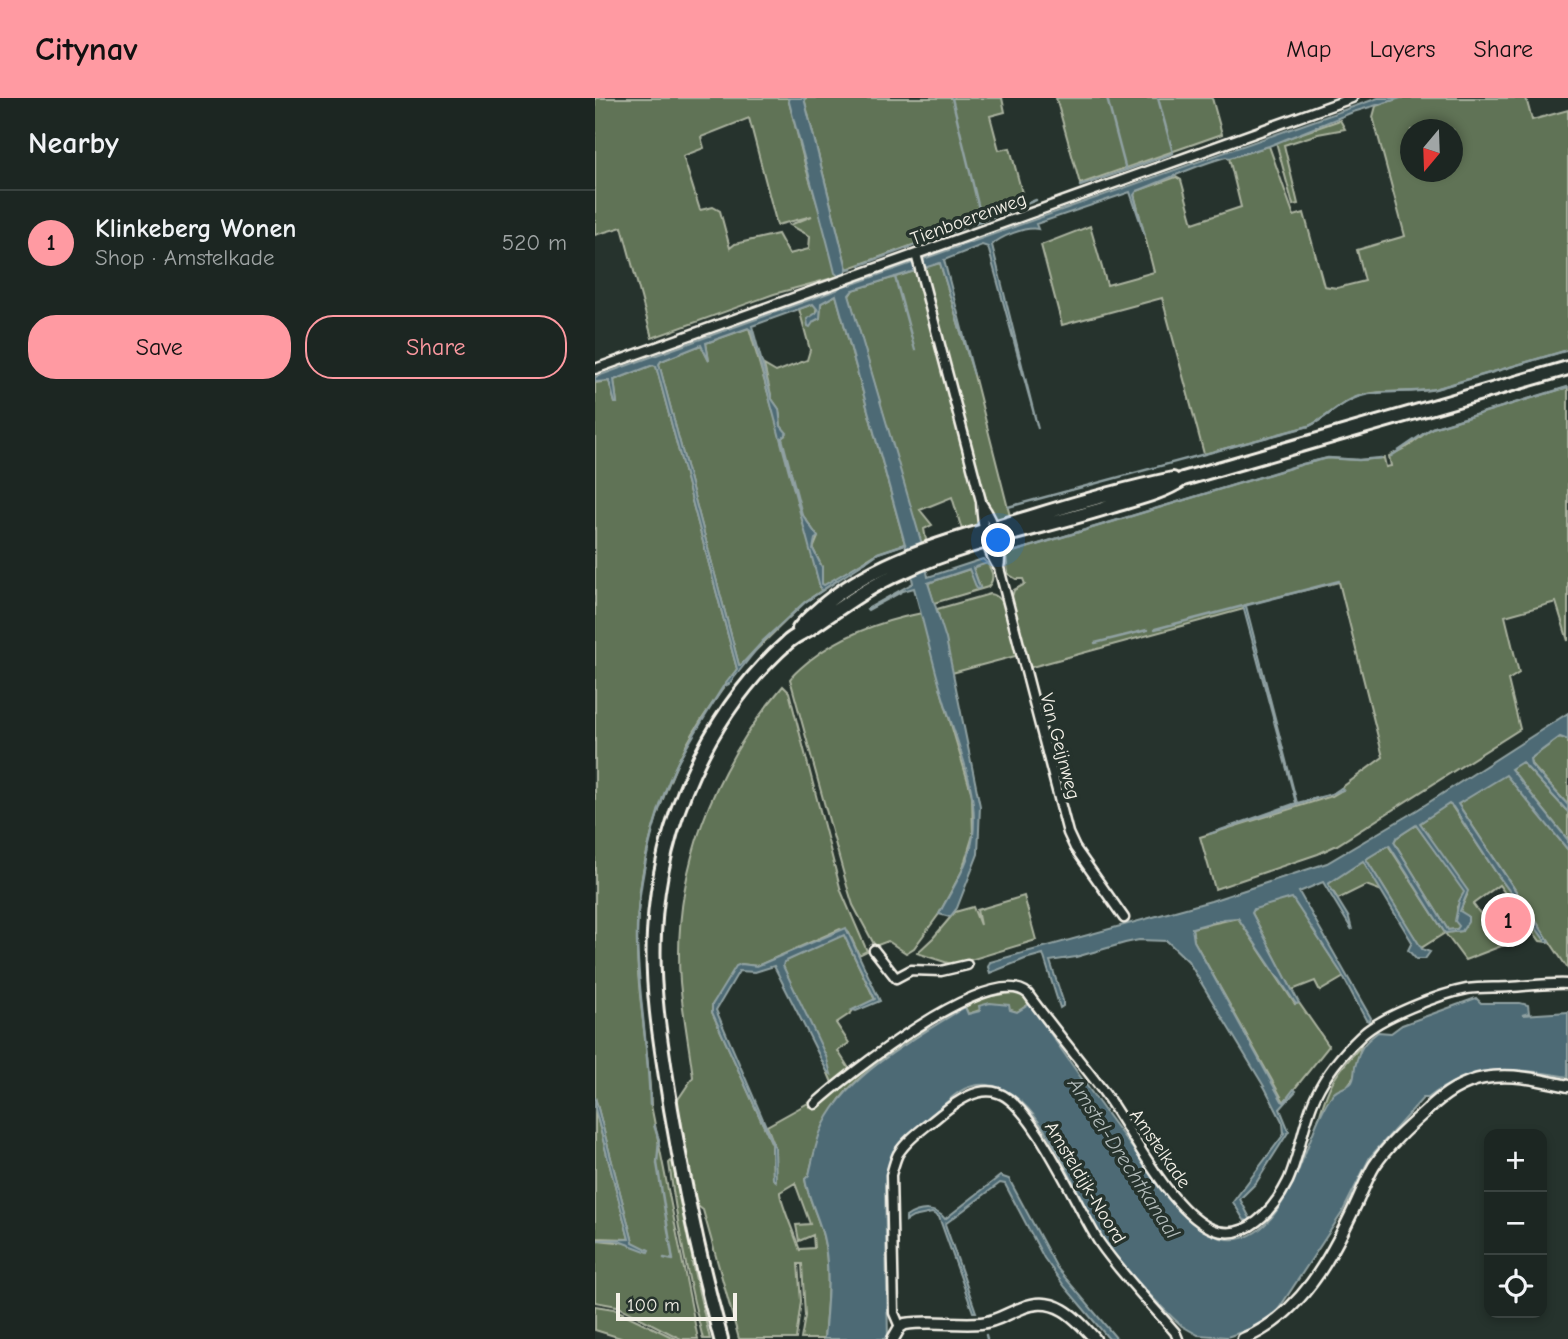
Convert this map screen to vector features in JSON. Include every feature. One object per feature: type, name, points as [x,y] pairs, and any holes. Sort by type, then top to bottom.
[{"type":"main road","points":[[721,1339],[698,1249],[670,1099],[654,965],[656,906],[666,848],[695,769],[708,744],[754,677],[793,638],[901,566],[925,555],[1148,484],[1174,478],[1183,479],[1568,368]]},
{"type":"street","name":"Tienboerenweg","points":[[595,369],[917,256],[1352,98]]},
{"type":"street","name":"Van Geijnweg","points":[[917,256],[991,535],[993,561],[999,568],[1068,833],[1075,848],[1124,918]]},
{"type":"street","points":[[874,950],[896,978],[911,970],[941,971],[967,965]]},
{"type":"street","name":"Amstelkade","points":[[815,1104],[868,1059],[962,1002],[994,989],[1018,988],[1028,994],[1104,1093],[1153,1168],[1184,1208],[1210,1228],[1238,1232],[1258,1221],[1277,1199],[1288,1180],[1315,1098],[1347,1051],[1367,1030],[1411,1008],[1465,990],[1568,984]]},
{"type":"street","points":[[1243,1339],[1257,1333],[1289,1311],[1308,1289],[1344,1228],[1376,1163],[1390,1145],[1435,1102],[1467,1083],[1483,1078],[1505,1076],[1568,1086]]},
{"type":"street","name":"Amsteldijk-Noord","points":[[900,1327],[894,1313],[891,1175],[898,1154],[913,1137],[950,1107],[970,1095],[984,1091],[1000,1093],[1030,1122],[1053,1157],[1099,1241],[1178,1339]]},
{"type":"street","points":[[893,1339],[900,1327],[917,1322],[985,1323],[1024,1307],[1047,1304],[1073,1315],[1095,1339]]},
{"type":"green space","points":[[595,98],[788,98],[806,168],[840,276],[774,294],[652,338],[622,227],[595,235]],"holes":[[[749,118],[777,225],[812,216],[790,225],[810,236],[809,249],[789,254],[778,234],[735,244],[730,248],[720,211],[713,207],[700,210],[683,156],[704,148],[701,137]]]},
{"type":"green space","points":[[804,98],[1002,98],[1005,112],[990,116],[999,150],[1010,148],[1025,204],[847,269]]},
{"type":"green space","points":[[1056,98],[1212,98],[1222,134],[1080,184]]},
{"type":"green space","points":[[1399,98],[1526,98],[1532,120],[1568,110],[1568,350],[1435,389],[1366,394],[1344,403],[1309,426],[1204,454],[1162,298],[1062,325],[1041,245],[1090,226],[1107,285],[1154,272],[1134,194],[1176,177],[1181,180],[1193,223],[1241,207],[1229,158],[1269,146],[1294,216],[1304,213],[1324,286],[1337,288],[1365,281],[1357,250],[1405,236],[1373,117],[1376,106]]},
{"type":"green space","points":[[1340,120],[1345,129],[1284,145],[1298,204],[1293,205],[1276,142]]},
{"type":"green space","points":[[940,263],[974,375],[1011,520],[996,524],[981,485],[923,267]]},
{"type":"green space","points":[[915,271],[925,299],[976,497],[980,527],[963,533],[952,497],[920,510],[932,525],[924,529],[927,545],[922,547],[849,296],[853,290]]},
{"type":"green space","points":[[836,295],[905,544],[878,553],[824,586],[822,567],[813,549],[818,537],[802,514],[821,591],[805,602],[739,665],[659,364],[701,345],[709,361],[706,343],[749,328],[781,438],[786,435],[781,426],[779,409],[772,399],[764,365],[776,372],[807,360],[810,350],[799,309],[813,304],[817,306],[814,321],[820,318],[821,303]]},
{"type":"green space","points":[[656,366],[737,669],[705,715],[677,764],[648,847],[638,913],[638,978],[651,1105],[698,1339],[681,1339],[617,1306],[595,1302],[595,1240],[633,1242],[595,1097],[595,383],[609,381],[617,403],[614,380]]},
{"type":"green space","points":[[1568,387],[1568,641],[1556,602],[1505,616],[1519,673],[1508,680],[1520,729],[1337,845],[1215,889],[1200,837],[1332,796],[1383,757],[1339,582],[1245,605],[1244,609],[1028,668],[1011,600],[1014,590],[1025,584],[1023,579],[1016,579],[1008,574],[1006,554],[1328,458],[1384,458],[1386,467],[1391,466],[1389,456],[1409,446],[1432,428]]},
{"type":"green space","points":[[987,563],[992,575],[988,587],[934,603],[928,583],[970,569],[977,588],[980,587],[973,567]]},
{"type":"green space","points":[[990,594],[997,596],[1007,610],[1019,655],[952,673],[937,609]]},
{"type":"green space","points":[[922,613],[942,694],[972,795],[973,835],[962,871],[939,914],[914,948],[906,953],[888,941],[875,946],[853,905],[790,679],[810,660],[849,636],[892,620]]},
{"type":"green space","points":[[783,686],[789,692],[841,891],[867,951],[859,955],[849,933],[840,929],[757,966],[741,964],[712,1005],[712,1012],[772,1144],[773,1179],[775,1147],[767,1126],[817,1098],[818,1108],[842,1085],[886,1051],[931,1028],[870,1069],[840,1099],[825,1126],[809,1176],[805,1179],[821,1229],[827,1261],[824,1339],[801,1339],[805,1316],[802,1264],[798,1264],[801,1301],[796,1339],[739,1339],[703,1210],[695,1204],[677,1101],[693,1077],[680,982],[679,941],[691,862],[702,824],[718,787],[736,751]],"holes":[[[795,1183],[810,1224],[796,1225],[799,1241],[813,1235],[814,1248],[800,1251],[780,1192]]]},
{"type":"green space","points":[[1560,737],[1568,740],[1568,805],[1531,764],[1530,759]]},
{"type":"green space","points":[[1521,761],[1568,812],[1568,840],[1511,769]]},
{"type":"green space","points":[[1504,774],[1568,850],[1568,969],[1458,804]]},
{"type":"green space","points":[[1448,804],[1547,942],[1540,941],[1499,885],[1473,904],[1504,945],[1465,960],[1445,933],[1462,931],[1460,911],[1467,895],[1420,823]]},
{"type":"green space","points":[[1416,825],[1465,892],[1457,907],[1460,926],[1457,929],[1448,930],[1394,842]]},
{"type":"green space","points":[[1388,845],[1445,933],[1421,948],[1366,859]]},
{"type":"green space","points":[[1363,860],[1382,891],[1366,885],[1338,899],[1328,884]]},
{"type":"green space","points":[[1024,896],[1036,940],[954,965],[917,953],[955,912],[973,907],[980,925],[977,910]]},
{"type":"green space","points":[[1292,897],[1344,977],[1320,991],[1315,981],[1292,990],[1252,913],[1253,909]]},
{"type":"green space","points":[[1238,918],[1295,1004],[1299,1003],[1329,1046],[1284,1102],[1194,941],[1192,928]]},
{"type":"green space","points":[[844,935],[875,1000],[853,1010],[836,1023],[849,1043],[838,1051],[850,1070],[833,1085],[783,966],[784,962]]},
{"type":"green space","points":[[1016,992],[1025,994],[1029,1004],[1017,1012],[995,1005],[968,1014],[965,1007],[986,997]]},
{"type":"green space","points":[[1361,1046],[1354,1077],[1317,1125],[1333,1082]]},
{"type":"green space","points":[[595,1109],[629,1239],[595,1238]]},
{"type":"green space","points":[[672,1160],[676,1163],[694,1262],[692,1263],[710,1339],[703,1339],[688,1273],[669,1163]]},
{"type":"green space","points":[[595,1306],[614,1309],[676,1339],[624,1339],[595,1330]]},
{"type":"water","points":[[788,98],[804,98],[847,269],[844,276],[850,285],[1378,98],[1401,98],[1353,112],[1269,146],[1203,164],[1137,191],[1134,195],[1145,236],[1130,192],[1036,224],[1038,229],[1013,233],[992,245],[1038,429],[988,247],[982,245],[944,260],[974,375],[940,263],[853,290],[849,295],[921,541],[928,577],[983,559],[987,563],[973,568],[980,588],[977,589],[969,569],[928,583],[946,639],[980,806],[978,854],[957,908],[950,917],[939,914],[971,847],[974,818],[970,783],[939,683],[914,588],[867,609],[913,583],[905,544],[836,295],[821,303],[820,318],[810,327],[807,319],[818,310],[813,304],[752,326],[772,399],[779,409],[781,426],[787,433],[782,438],[802,514],[818,537],[813,549],[822,567],[822,584],[866,560],[821,591],[751,330],[748,328],[706,343],[709,361],[701,345],[659,364],[739,665],[764,640],[729,684],[723,687],[737,669],[656,366],[614,380],[617,403],[609,381],[595,382],[595,377],[837,290],[841,285],[840,277],[835,273]]},
{"type":"water","points":[[1243,606],[1246,606],[1297,803],[1327,795],[1209,834],[1296,803]]},
{"type":"water","points":[[1568,713],[1568,740],[1560,737],[1530,759],[1531,765],[1568,805],[1568,812],[1522,762],[1511,769],[1568,840],[1568,850],[1506,775],[1458,804],[1549,941],[1546,942],[1449,804],[1420,823],[1468,891],[1460,911],[1468,916],[1468,922],[1462,931],[1445,933],[1389,845],[1366,859],[1422,949],[1430,952],[1425,959],[1416,959],[1408,950],[1412,942],[1363,861],[1328,884],[1349,918],[1352,930],[1323,882],[1299,892],[1371,1018],[1369,1021],[1292,898],[1254,909],[1252,913],[1299,1003],[1296,1004],[1238,918],[1192,928],[1194,941],[1282,1101],[1284,1102],[1294,1089],[1296,1091],[1280,1109],[1289,1131],[1256,1183],[1240,1199],[1252,1222],[1244,1220],[1233,1202],[1284,1134],[1283,1123],[1265,1088],[1188,961],[1167,941],[1139,940],[1050,961],[1063,1001],[1060,1008],[1043,954],[990,973],[990,962],[1211,901],[1327,863],[1417,810]],"holes":[[[1416,825],[1464,892],[1459,901],[1455,921],[1459,926],[1457,929],[1448,930],[1394,842],[1396,838]]]},
{"type":"water","points":[[846,928],[880,1001],[856,1011],[852,1010],[875,999],[844,935],[784,962],[783,966],[826,1056],[831,1074],[827,1071],[774,966],[755,972],[739,971],[716,1010],[775,1147],[776,1181],[773,1179],[772,1144],[712,1012],[712,1005],[736,966],[757,966]]},
{"type":"water","name":"Amstel-Drechtkanaal","points":[[1476,998],[1481,1003],[1528,1005],[1529,1013],[1522,1015],[1568,1012],[1568,1077],[1512,1070],[1478,1073],[1423,1098],[1370,1157],[1342,1213],[1276,1313],[1253,1328],[1227,1337],[1198,1335],[1182,1326],[1142,1286],[1106,1243],[1053,1144],[1036,1118],[1017,1098],[996,1087],[973,1086],[954,1096],[918,1126],[896,1151],[891,1161],[885,1186],[888,1339],[824,1339],[827,1261],[821,1229],[805,1179],[809,1175],[820,1133],[831,1112],[863,1076],[903,1045],[965,1007],[968,1014],[980,1011],[979,1006],[990,1003],[1009,1005],[1010,1010],[1017,1012],[1030,1004],[1092,1094],[1150,1171],[1202,1227],[1221,1238],[1235,1239],[1258,1230],[1268,1222],[1284,1200],[1328,1100],[1352,1082],[1358,1055],[1368,1040],[1378,1032],[1391,1033],[1402,1025]]},
{"type":"water","points":[[595,1097],[633,1242],[649,1250],[648,1252],[616,1240],[595,1240],[629,1239],[595,1109]]},
{"type":"water","points":[[1000,1176],[1009,1179],[1057,1268],[1117,1339],[1109,1339],[1044,1258],[1005,1184],[1000,1183],[945,1224],[976,1312],[973,1312],[939,1217],[932,1213],[906,1221],[906,1217],[911,1214],[927,1210],[937,1212],[945,1219]]},
{"type":"waterway","points":[[952,98],[979,209]]},
{"type":"waterway","points":[[1080,186],[1126,170],[1107,98]]},
{"type":"waterway","points":[[1126,170],[1173,153],[1158,98]]},
{"type":"waterway","points":[[1021,206],[1036,200]]},
{"type":"waterway","points":[[983,220],[1013,209]]},
{"type":"waterway","points":[[971,224],[983,220],[982,216]]},
{"type":"waterway","points":[[860,265],[962,228]]},
{"type":"waterway","points":[[847,269],[852,268]]},
{"type":"waterway","points":[[895,277],[915,350]]},
{"type":"waterway","points":[[1008,507],[1309,426],[1357,397],[1435,389],[1568,350]]},
{"type":"waterway","points":[[1391,456],[1432,428],[1568,387]]},
{"type":"waterway","points":[[1006,554],[1303,464],[1328,458],[1381,458]]},
{"type":"waterway","points":[[864,563],[878,553],[905,544]]},
{"type":"waterway","points":[[762,642],[805,602],[838,580]]},
{"type":"waterway","points":[[1155,629],[1339,581]]},
{"type":"waterway","points":[[1095,643],[1147,630]]},
{"type":"waterway","points":[[650,1105],[637,935],[644,869],[655,822],[670,779],[723,687]]},
{"type":"waterway","points":[[654,1125],[659,1140],[657,1163],[673,1260],[664,1258]]},
{"type":"waterway","points":[[986,1335],[987,1339]]},
{"type":"place","name":"Klinkeberg Wonen","points":[[1508,920]]}]
